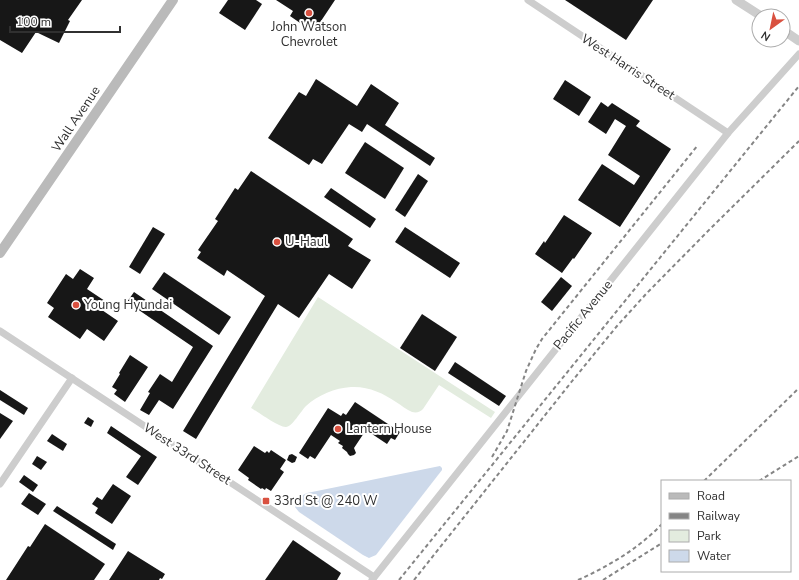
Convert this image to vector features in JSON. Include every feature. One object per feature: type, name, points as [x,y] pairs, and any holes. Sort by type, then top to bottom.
[{"type":"main road","name":"Wall Avenue","points":[[0,253],[173,0]]},
{"type":"street","name":"West Harris Street","points":[[528,0],[728,133]]},
{"type":"street","points":[[736,0],[751,10]]},
{"type":"street","name":"Pacific Avenue","points":[[373,579],[728,133],[799,54]]},
{"type":"street","name":"West 33rd Street","points":[[0,331],[373,579]]},
{"type":"street","points":[[0,484],[72,378]]},
{"type":"green space","points":[[318,297],[495,412],[491,418],[439,385],[420,412],[412,412],[381,393],[357,387],[339,389],[321,395],[306,406],[294,422],[286,427],[283,427],[251,408]]},
{"type":"water","points":[[440,466],[442,470],[376,555],[369,558],[299,512],[295,507],[295,502],[299,497],[307,493]]},
{"type":"building","points":[[0,0],[82,0],[68,20],[70,21],[59,43],[36,32],[22,53],[0,40]]},
{"type":"building","points":[[228,0],[256,0],[262,4],[245,30],[219,13]]},
{"type":"building","name":"John Watson Chevrolet","points":[[276,0],[335,0],[315,30],[305,23],[303,25],[290,16],[293,11]]},
{"type":"building","points":[[565,0],[653,0],[626,40]]},
{"type":"building","points":[[316,79],[357,106],[371,84],[399,103],[385,125],[435,158],[430,166],[367,124],[362,132],[349,124],[322,164],[313,159],[309,165],[268,138],[299,92],[306,96]]},
{"type":"building","points":[[565,80],[591,97],[579,116],[553,99]]},
{"type":"building","points":[[601,102],[608,107],[612,103],[640,121],[636,126],[671,149],[620,227],[578,200],[602,164],[634,185],[640,176],[608,155],[626,126],[615,119],[606,134],[588,122]]},
{"type":"building","points":[[365,142],[404,168],[385,199],[345,173]]},
{"type":"building","name":"U-Haul","points":[[251,171],[353,239],[348,246],[371,260],[352,289],[329,274],[299,318],[278,304],[196,439],[183,431],[265,296],[227,270],[224,276],[197,258],[201,252],[198,250],[218,221],[215,219],[235,188],[238,190]]},
{"type":"building","points":[[418,174],[428,181],[405,217],[395,210]]},
{"type":"building","points":[[331,188],[376,219],[370,228],[324,197]]},
{"type":"building","points":[[564,215],[592,233],[562,273],[535,254],[544,241],[545,243]]},
{"type":"building","points":[[153,227],[165,234],[140,274],[129,267]]},
{"type":"building","points":[[405,227],[460,263],[450,278],[395,242]]},
{"type":"building","name":"Young Hyundai","points":[[80,269],[94,278],[87,289],[105,301],[99,308],[118,321],[104,341],[87,329],[80,339],[48,317],[54,308],[47,303],[66,274],[73,279]]},
{"type":"building","points":[[164,272],[231,317],[219,335],[152,289]]},
{"type":"building","points":[[561,277],[572,286],[552,311],[541,302]]},
{"type":"building","points":[[134,292],[213,346],[173,409],[159,400],[149,415],[140,410],[150,393],[148,392],[160,374],[172,382],[193,347],[127,302]]},
{"type":"building","points":[[422,314],[457,337],[435,371],[400,348]]},
{"type":"building","points":[[130,355],[148,367],[125,402],[114,394],[117,390],[112,387]]},
{"type":"building","points":[[455,362],[506,396],[499,406],[448,373]]},
{"type":"building","points":[[0,390],[28,408],[24,415],[0,400]]},
{"type":"building","name":"Lantern House","points":[[355,402],[400,432],[395,440],[391,438],[387,444],[366,430],[354,448],[356,453],[354,455],[350,456],[342,448],[343,446],[338,443],[340,441],[331,435],[315,459],[310,456],[308,459],[299,453],[328,408],[341,416],[343,413],[346,415]]},
{"type":"building","points":[[0,413],[13,421],[0,439]]},
{"type":"building","points":[[88,417],[94,421],[91,427],[84,423]]},
{"type":"building","points":[[111,426],[157,457],[138,485],[126,477],[141,456],[107,433]]},
{"type":"building","points":[[52,434],[67,444],[63,451],[47,441]]},
{"type":"building","points":[[254,446],[265,453],[267,451],[269,453],[271,450],[286,460],[280,469],[284,472],[271,491],[266,488],[265,490],[262,488],[261,489],[248,480],[249,478],[238,470]]},
{"type":"building","points":[[292,454],[297,457],[295,462],[292,463],[287,460],[289,455]]},
{"type":"building","points":[[37,456],[47,462],[41,470],[32,464]]},
{"type":"building","points":[[24,475],[38,485],[33,492],[19,482]]},
{"type":"building","points":[[113,484],[131,496],[112,524],[95,513],[98,508],[92,504],[97,497],[102,500]]},
{"type":"building","points":[[29,493],[46,504],[38,515],[21,504]]},
{"type":"building","points":[[57,506],[116,544],[113,550],[53,511]]},
{"type":"building","points":[[45,524],[105,564],[94,580],[6,580],[28,546],[30,547]]},
{"type":"building","points":[[293,540],[341,573],[337,580],[265,580]]},
{"type":"building","points":[[128,551],[165,574],[162,579],[109,580]]},
{"type":"railway","points":[[399,580],[799,86]]},
{"type":"railway","points":[[414,580],[617,326],[646,294],[799,141]]},
{"type":"railway","points":[[492,457],[507,431],[526,371],[542,339],[698,145]]},
{"type":"railway","points":[[705,480],[799,388]]},
{"type":"railway","points":[[761,480],[799,456]]},
{"type":"railway","points":[[578,580],[623,556],[661,525]]},
{"type":"railway","points":[[603,580],[661,544]]},
{"type":"place","name":"John Watson Chevrolet","points":[[309,13]]},
{"type":"place","name":"U-Haul","points":[[277,242]]},
{"type":"place","name":"Young Hyundai","points":[[76,305]]},
{"type":"place","name":"Lantern House","points":[[338,429]]},
{"type":"place","name":"33rd St @ 240 W","points":[[266,501]]}]
